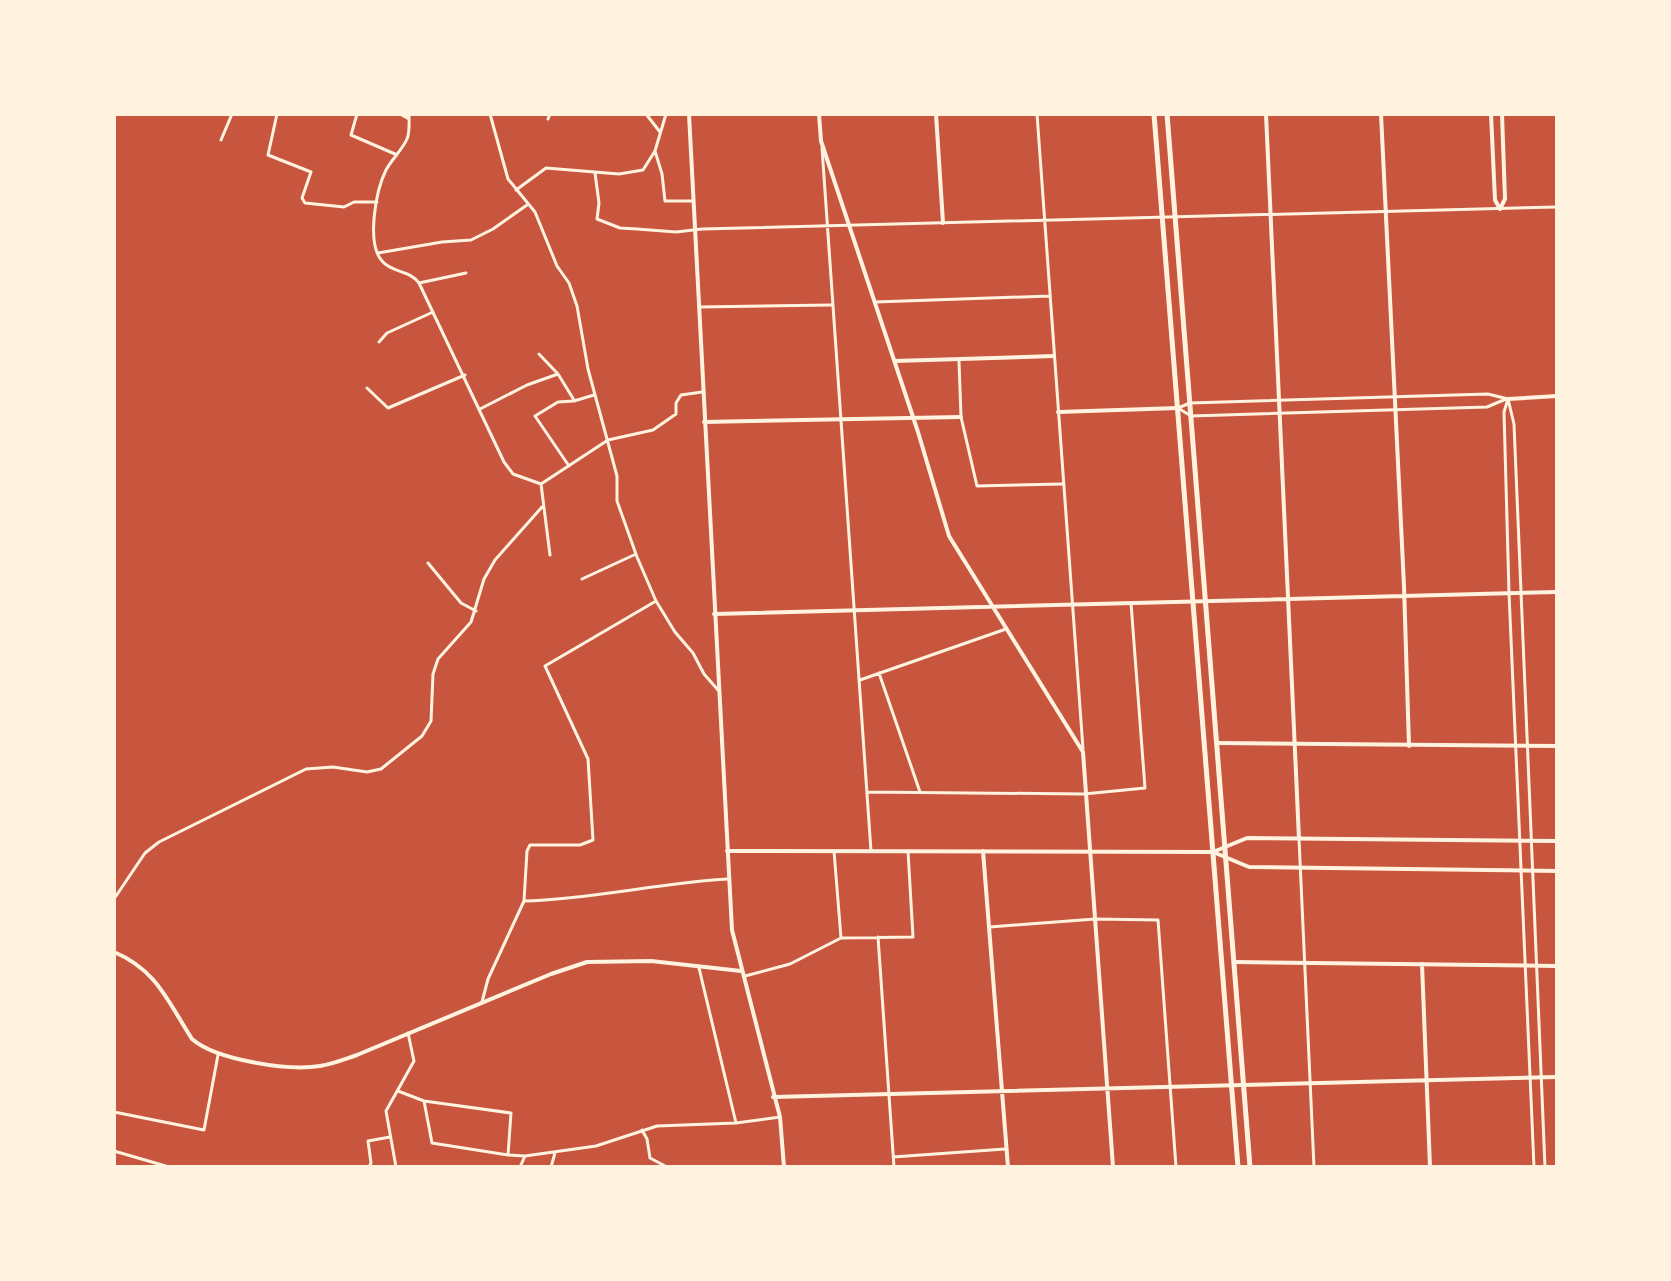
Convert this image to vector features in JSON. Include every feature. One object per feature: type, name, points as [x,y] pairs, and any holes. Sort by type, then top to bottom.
[{"type":"main road","points":[[1154,114],[1238,1167]]},
{"type":"main road","points":[[1167,114],[1250,1167]]},
{"type":"street","points":[[221,140],[232,114]]},
{"type":"street","points":[[277,114],[268,155],[311,172],[302,198],[305,203],[344,207],[354,202],[377,202]]},
{"type":"street","points":[[357,114],[351,135],[395,154]]},
{"type":"street","points":[[400,114],[409,116],[408,137],[384,173],[373,235],[378,253],[381,260],[394,270],[413,275],[419,283],[504,462],[513,474],[541,484]]},
{"type":"street","points":[[490,114],[508,179],[535,212],[557,266],[569,283],[582,323],[594,395],[617,476],[617,501],[636,554],[656,601],[718,690]]},
{"type":"street","points":[[548,119],[550,114]]},
{"type":"street","points":[[646,114],[660,132]]},
{"type":"street","points":[[516,190],[546,168],[595,173],[643,170],[655,151],[666,114]]},
{"type":"street","points":[[689,114],[732,930],[780,1117],[784,1167]]},
{"type":"street","points":[[819,114],[871,851]]},
{"type":"street","points":[[936,114],[943,223]]},
{"type":"street","points":[[1037,114],[1113,1167]]},
{"type":"street","points":[[1266,114],[1314,1167]]},
{"type":"street","points":[[1381,114],[1409,746]]},
{"type":"street","points":[[1491,114],[1495,200],[1500,209]]},
{"type":"street","points":[[1500,209],[1505,199],[1502,114]]},
{"type":"street","points":[[821,141],[914,418],[949,536],[1083,752]]},
{"type":"street","points":[[655,151],[665,201],[693,201]]},
{"type":"street","points":[[595,173],[599,203],[597,219],[620,228],[676,232],[695,229],[1557,207]]},
{"type":"street","points":[[378,253],[471,240],[528,205]]},
{"type":"street","points":[[419,283],[466,273]]},
{"type":"street","points":[[875,302],[1050,296]]},
{"type":"street","points":[[698,307],[831,305]]},
{"type":"street","points":[[379,342],[387,333],[433,312]]},
{"type":"street","points":[[539,354],[558,374],[574,401]]},
{"type":"street","points":[[895,361],[1054,356]]},
{"type":"street","points":[[959,361],[961,417],[977,486],[1064,483]]},
{"type":"street","points":[[480,409],[527,385],[558,374]]},
{"type":"street","points":[[367,388],[388,408],[465,375]]},
{"type":"street","points":[[541,484],[608,440],[653,430],[676,414],[676,403],[681,395],[702,392]]},
{"type":"street","points":[[1058,412],[1178,408],[1190,403],[1279,400],[1488,394],[1508,399]]},
{"type":"street","points":[[569,466],[535,416],[558,402],[594,395]]},
{"type":"street","points":[[1178,408],[1191,416],[1487,407],[1508,399],[1557,396]]},
{"type":"street","points":[[1508,399],[1514,424],[1545,1167]]},
{"type":"street","points":[[1508,399],[1504,422],[1509,593],[1534,1167]]},
{"type":"street","points":[[704,422],[961,417]]},
{"type":"street","points":[[541,484],[550,555]]},
{"type":"street","points":[[114,899],[151,847],[306,769],[333,767],[373,771],[391,762],[422,736],[429,727],[433,674],[438,659],[471,622],[484,579],[495,560],[542,507]]},
{"type":"street","points":[[582,579],[636,554]]},
{"type":"street","points":[[428,563],[461,603],[476,611]]},
{"type":"street","points":[[714,614],[1557,592]]},
{"type":"street","points":[[482,1002],[488,979],[524,901],[530,845],[580,845],[593,840],[588,759],[545,666],[656,601]]},
{"type":"street","points":[[867,792],[1084,794],[1145,788],[1131,603]]},
{"type":"street","points":[[860,680],[1006,629]]},
{"type":"street","points":[[879,673],[920,792]]},
{"type":"street","points":[[1217,743],[1557,746]]},
{"type":"street","points":[[1213,852],[1247,838],[1557,841]]},
{"type":"street","points":[[727,851],[1213,852],[1249,867],[1557,871]]},
{"type":"street","points":[[834,851],[841,938]]},
{"type":"street","points":[[114,952],[137,963],[153,977],[200,1047],[218,1055],[286,1066],[319,1066],[357,1055],[587,962],[624,960],[698,966],[742,974],[781,967],[841,938],[913,937],[908,851]]},
{"type":"street","points":[[983,851],[1008,1167]]},
{"type":"street","points":[[524,901],[559,900],[581,895],[623,893],[672,883],[728,879]]},
{"type":"street","points":[[990,927],[1095,919],[1158,920],[1176,1167]]},
{"type":"street","points":[[878,937],[894,1167]]},
{"type":"street","points":[[1234,962],[1557,966]]},
{"type":"street","points":[[1422,964],[1430,1167]]},
{"type":"street","points":[[698,966],[736,1123]]},
{"type":"street","points":[[396,1167],[386,1111],[414,1061],[408,1033]]},
{"type":"street","points":[[114,1112],[204,1130],[218,1055]]},
{"type":"street","points":[[773,1097],[1557,1077]]},
{"type":"street","points":[[398,1091],[424,1101],[511,1113],[508,1155]]},
{"type":"street","points":[[424,1101],[432,1143],[525,1156],[596,1146],[657,1126],[736,1123],[780,1117]]},
{"type":"street","points":[[642,1130],[650,1158],[667,1167]]},
{"type":"street","points":[[369,1167],[368,1141],[390,1137]]},
{"type":"street","points":[[893,1157],[1006,1149]]},
{"type":"street","points":[[114,1151],[169,1167]]},
{"type":"street","points":[[551,1167],[555,1153]]},
{"type":"street","points":[[520,1167],[525,1156]]},
{"type":"street","points":[[145,1167],[146,1159]]}]
